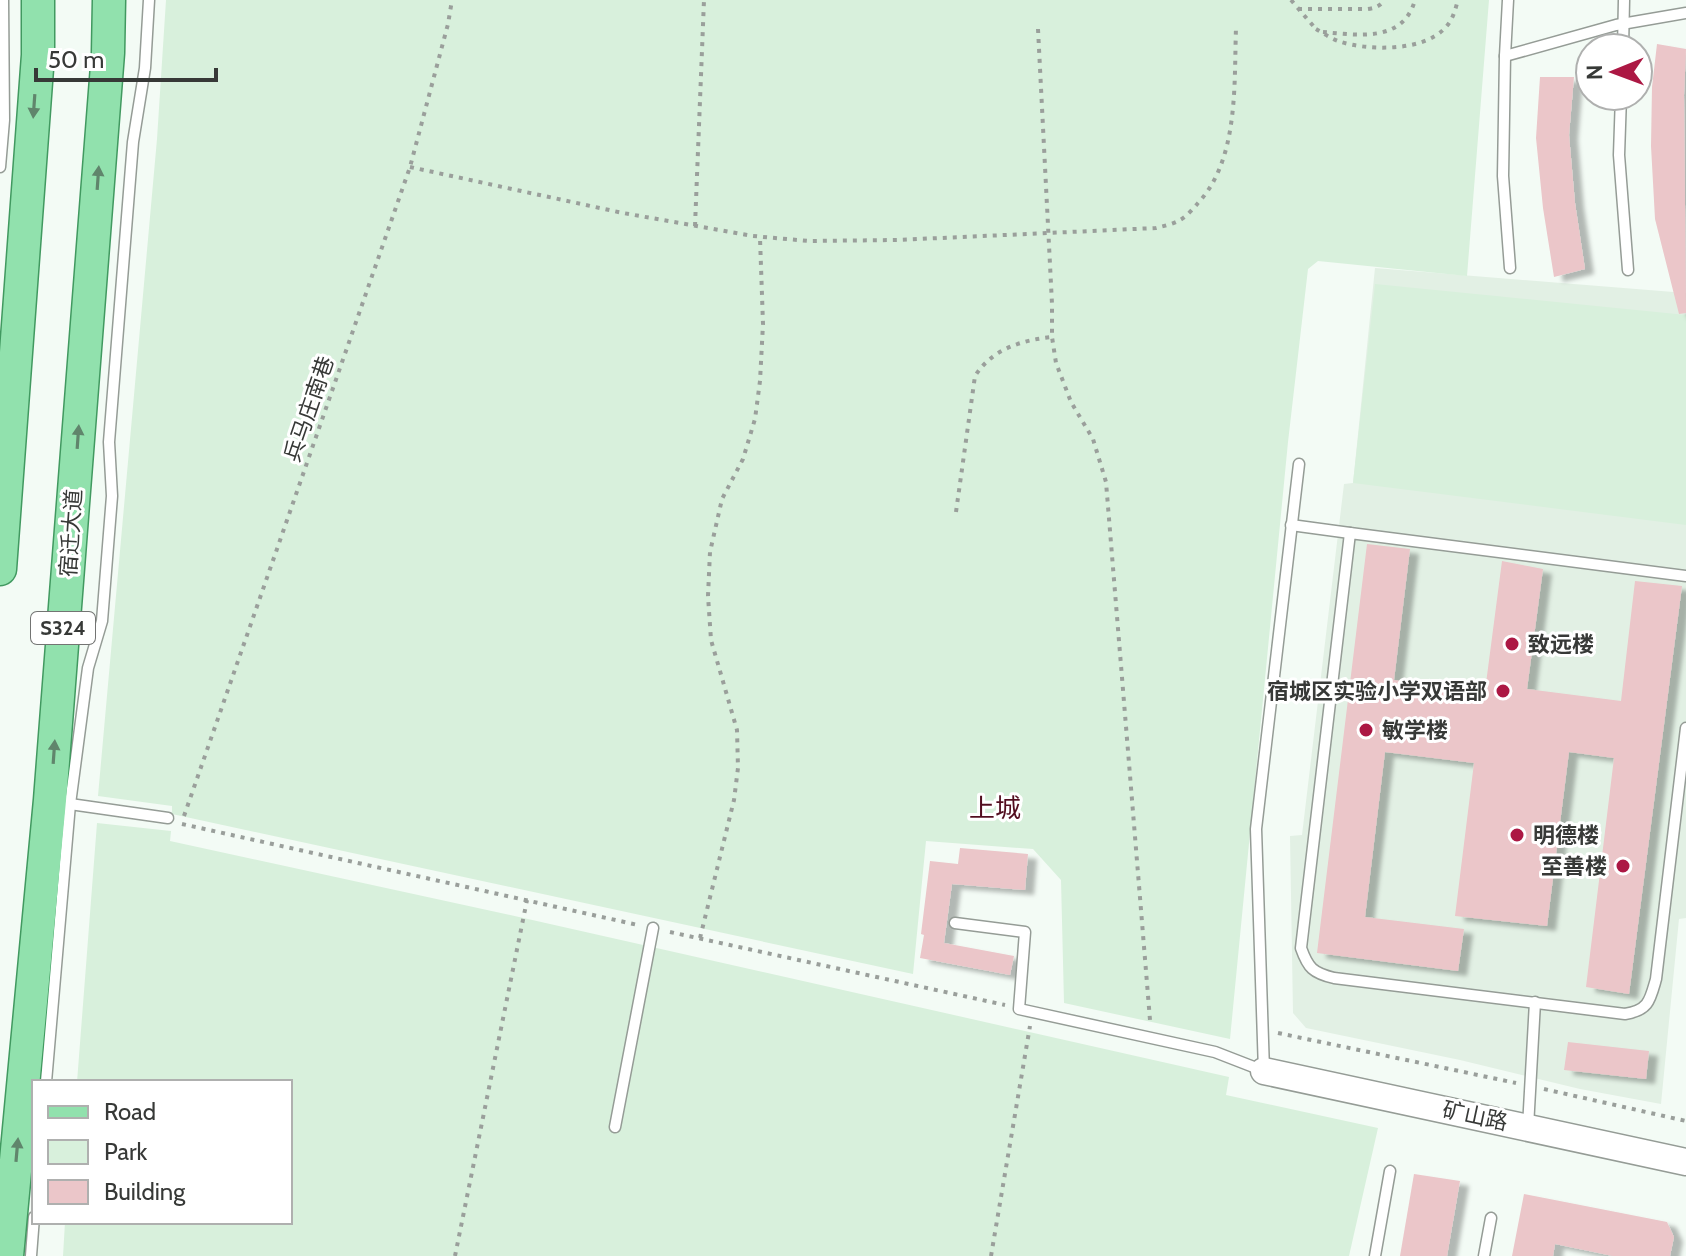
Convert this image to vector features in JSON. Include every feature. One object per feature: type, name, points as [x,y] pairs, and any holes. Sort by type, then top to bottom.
[{"type":"main road","points":[[0,569],[38,55],[38,0]]},
{"type":"main road","name":"宿迁大道","points":[[7,1256],[50,800],[108,53],[109,0]]},
{"type":"street","name":"矿山路","points":[[1264,1071],[1686,1162]]},
{"type":"lane","points":[[0,167],[4,120],[3,0]]},
{"type":"lane","points":[[46,1080],[70,804],[88,668],[102,621],[112,496],[109,442],[133,142],[145,68],[149,0]]},
{"type":"lane","points":[[1508,0],[1503,176],[1510,268]]},
{"type":"lane","points":[[1623,32],[1624,0]]},
{"type":"lane","points":[[1505,56],[1623,24],[1686,13]]},
{"type":"lane","points":[[1620,112],[1619,155],[1628,270]]},
{"type":"lane","points":[[955,923],[1025,932],[1019,1009],[1215,1052],[1264,1071],[1256,829],[1299,464]]},
{"type":"lane","points":[[1291,525],[1686,576]]},
{"type":"lane","points":[[1350,533],[1301,948],[1309,967],[1319,974],[1625,1014],[1637,1012],[1646,1005],[1656,979],[1686,728]]},
{"type":"lane","points":[[70,804],[168,818]]},
{"type":"lane","points":[[615,1127],[653,928]]},
{"type":"lane","points":[[1528,1127],[1535,1002]]},
{"type":"lane","points":[[1375,1256],[1390,1171]]},
{"type":"lane","points":[[1484,1256],[1491,1218]]},
{"type":"lane","points":[[31,1256],[33,1224]]},
{"type":"path","name":"兵马庄南巷","points":[[452,0],[410,167],[181,824],[527,900]]},
{"type":"path","points":[[695,226],[704,0]]},
{"type":"path","points":[[1291,0],[1316,29],[1331,38],[1373,47],[1411,45],[1430,39],[1444,29],[1454,16],[1458,0]]},
{"type":"path","points":[[1316,29],[1349,34],[1384,32],[1405,21],[1415,0]]},
{"type":"path","points":[[1298,9],[1368,9],[1382,1]]},
{"type":"path","points":[[410,167],[623,213],[809,241],[883,241],[1156,228],[1180,220],[1194,208],[1210,190],[1221,169],[1233,112],[1236,27]]},
{"type":"path","points":[[1038,29],[1052,337],[1056,363],[1071,402],[1093,439],[1106,482],[1151,1038]]},
{"type":"path","points":[[700,938],[734,800],[738,768],[737,730],[711,640],[708,581],[710,552],[722,499],[743,459],[755,419],[763,324],[760,236]]},
{"type":"path","points":[[956,512],[975,376],[983,362],[1015,344],[1028,339],[1052,337]]},
{"type":"path","points":[[455,1256],[527,900],[1019,1009]]},
{"type":"path","points":[[991,1256],[1032,1012]]},
{"type":"path","points":[[1263,1030],[1686,1121]]},
{"type":"shaded area","name":"宿城区实验小学双语部","points":[[1375,268],[1686,293],[1686,918],[1679,919],[1661,1104],[1306,1028],[1293,1013],[1290,836],[1302,835],[1344,484],[1353,483]]},
{"type":"green space","points":[[166,0],[1489,0],[1467,276],[1318,261],[1308,269],[1288,442],[1230,1039],[1064,1003],[1061,880],[1033,849],[926,841],[913,974],[172,814],[172,806],[98,796],[157,139]]},
{"type":"green space","points":[[1375,284],[1686,315],[1686,525],[1353,483]]},
{"type":"green space","points":[[97,823],[171,831],[170,841],[1229,1077],[1226,1095],[1378,1128],[1349,1256],[63,1256],[65,1224],[292,1224],[292,1080],[77,1080]]},
{"type":"building","points":[[1657,44],[1686,49],[1686,313],[1679,314],[1655,219],[1651,146]]},
{"type":"building","points":[[1540,77],[1574,77],[1569,135],[1585,269],[1554,277],[1543,208],[1536,138]]},
{"type":"building","points":[[1367,544],[1410,549],[1394,680],[1485,691],[1502,561],[1543,569],[1527,689],[1621,701],[1635,581],[1682,586],[1629,994],[1586,987],[1614,758],[1569,752],[1547,926],[1455,916],[1474,763],[1385,752],[1365,917],[1464,929],[1458,971],[1317,953]]},
{"type":"building","points":[[960,848],[1028,854],[1025,890],[952,884],[944,943],[1014,956],[1010,975],[920,958],[930,861],[958,864]]},
{"type":"building","points":[[1568,1042],[1649,1051],[1646,1079],[1564,1070]]},
{"type":"building","points":[[1414,1174],[1460,1181],[1447,1256],[1400,1256]]},
{"type":"building","points":[[1524,1194],[1667,1222],[1674,1237],[1670,1256],[1613,1256],[1555,1244],[1553,1256],[1512,1256]]},
{"type":"place","name":"致远楼","points":[[1512,644]]},
{"type":"place","name":"宿城区实验小学双语部","points":[[1503,691]]},
{"type":"place","name":"敏学楼","points":[[1366,730]]},
{"type":"place","name":"明德楼","points":[[1517,835]]},
{"type":"place","name":"至善楼","points":[[1623,866]]},
{"type":"district","name":"上城","points":[[995,808]]}]
